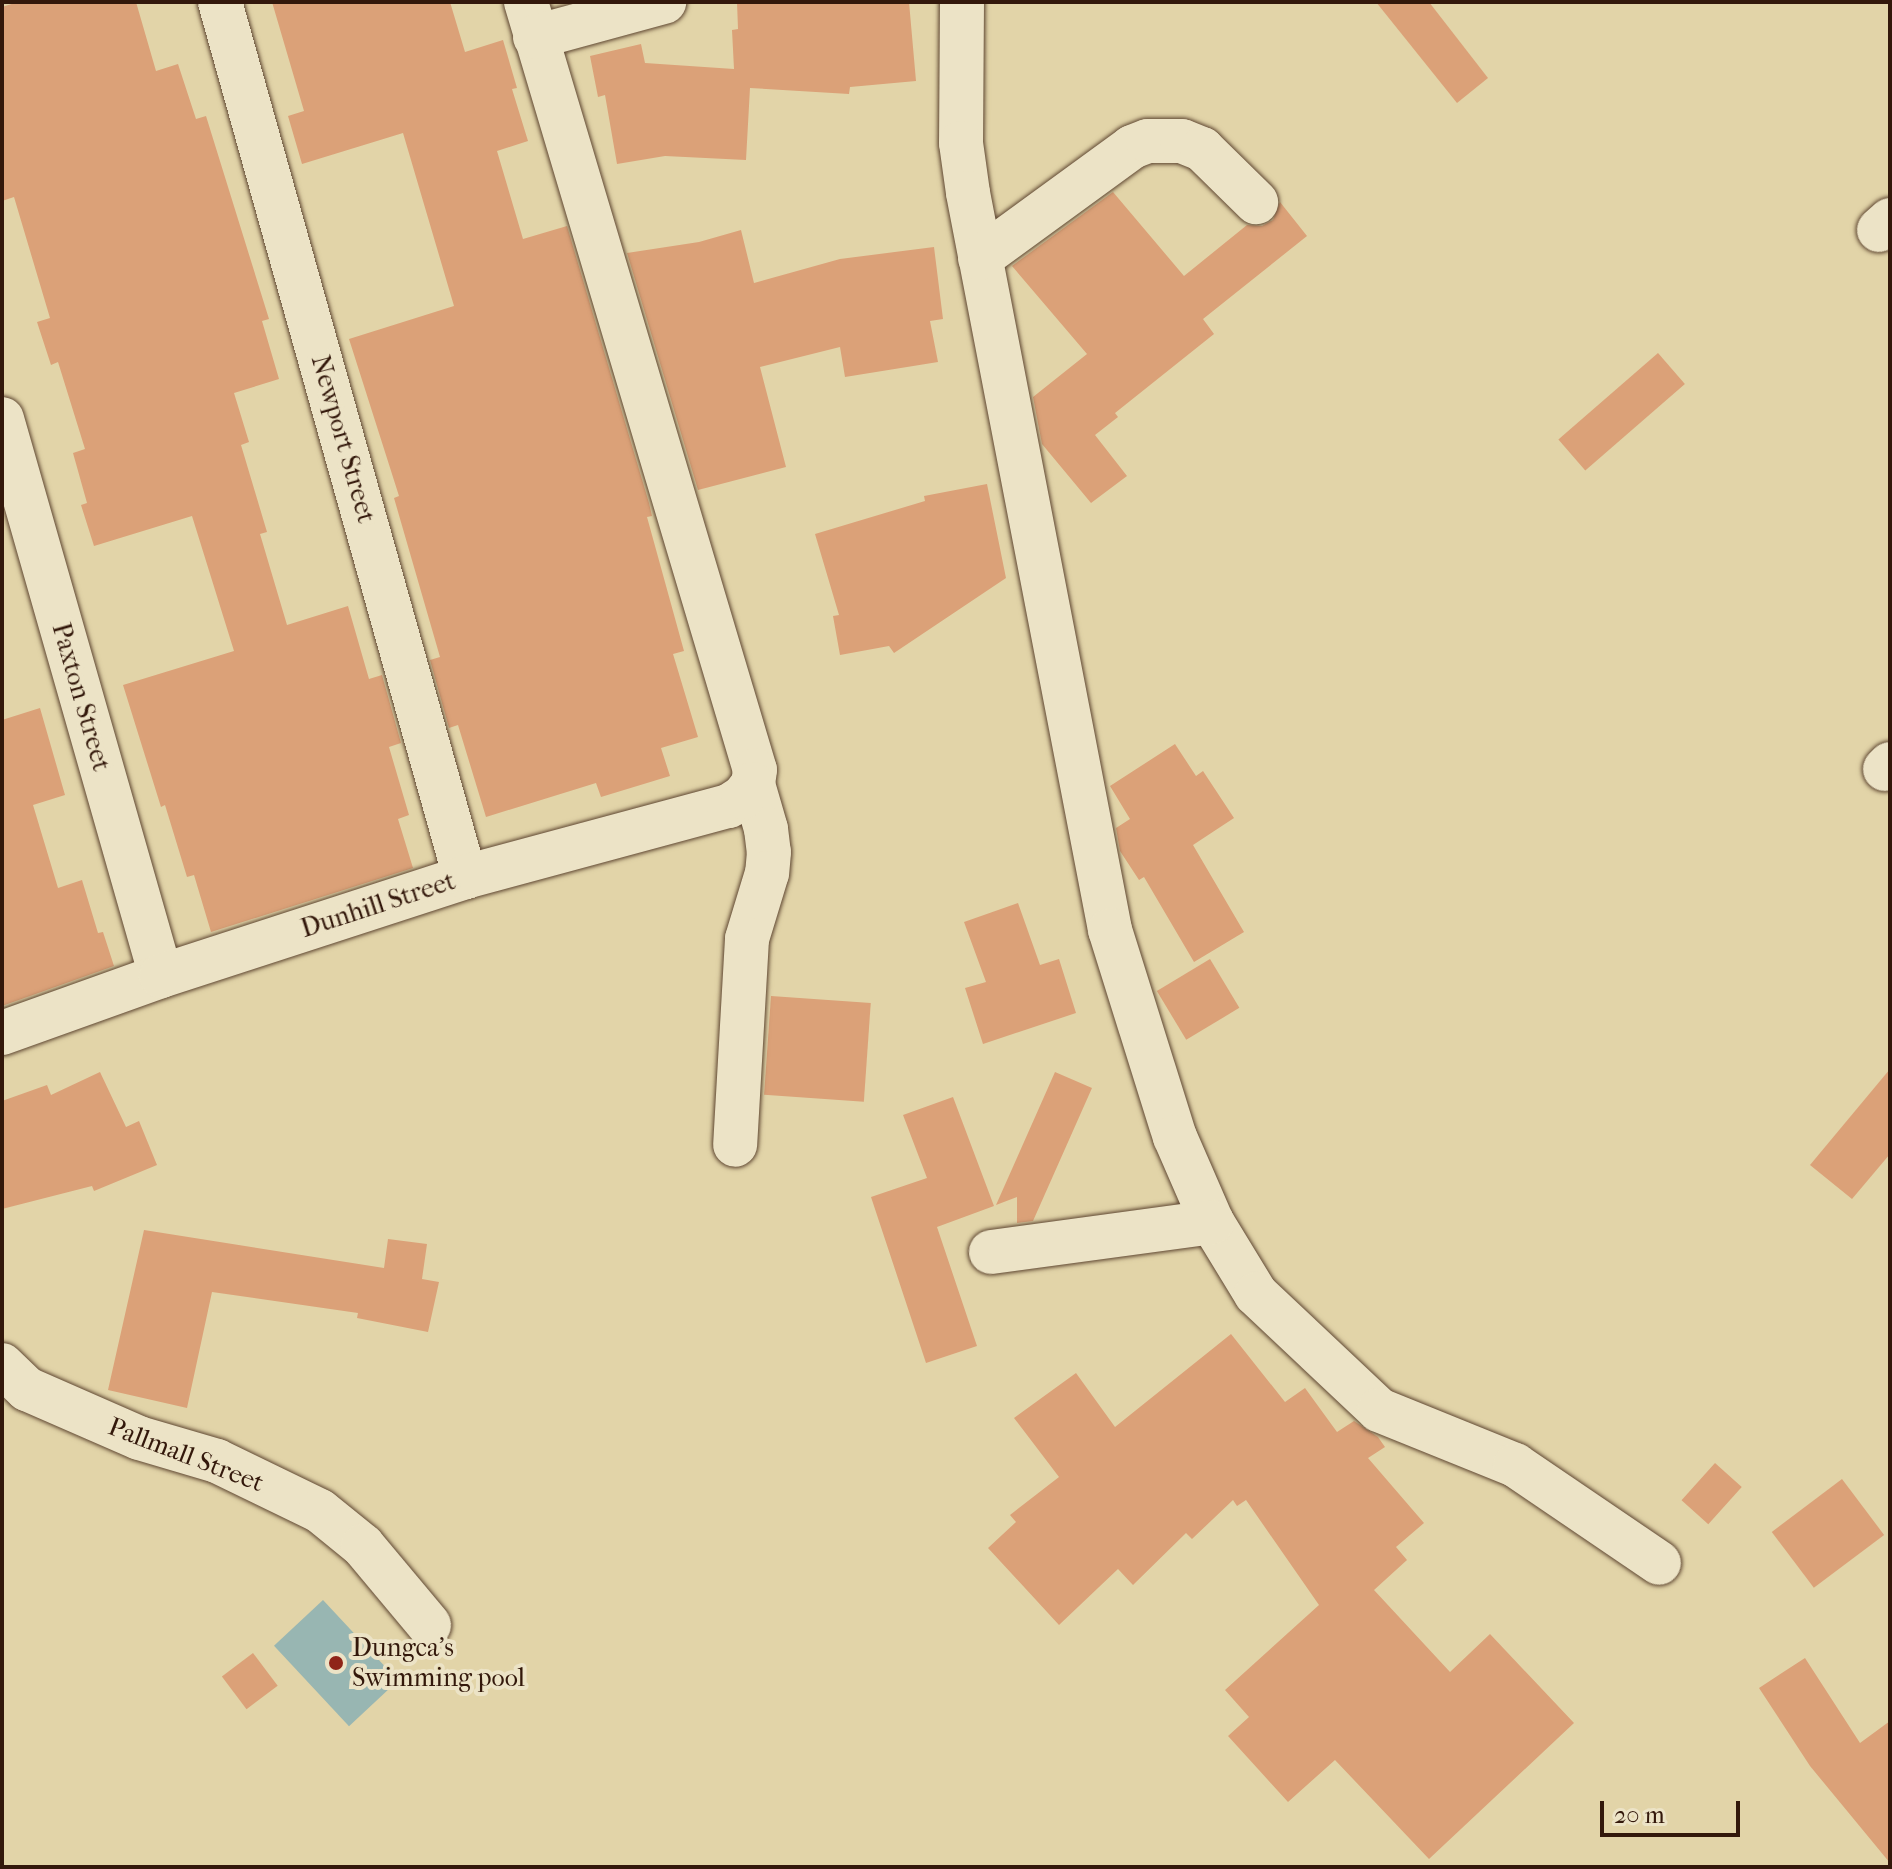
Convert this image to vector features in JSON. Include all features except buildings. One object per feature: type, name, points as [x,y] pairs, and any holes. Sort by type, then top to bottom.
[{"type":"street","name":"Newport Street","points":[[220,2],[465,877]]},
{"type":"street","points":[[664,2],[530,20],[755,770],[753,784],[769,852],[747,939],[735,1145]]},
{"type":"street","points":[[962,2],[961,143],[980,258],[1110,930],[1175,1137],[1212,1222],[1256,1294],[1379,1410],[1515,1465],[1659,1563]]},
{"type":"street","points":[[980,258],[1132,147],[1148,141],[1182,141],[1202,149],[1256,202]]},
{"type":"street","name":"Paxton Street","points":[[2,419],[161,976]]},
{"type":"street","name":"Dunhill Street","points":[[2,1033],[161,976],[465,877],[729,806],[743,797],[753,784]]},
{"type":"street","points":[[991,1252],[1212,1222]]},
{"type":"street","name":"Pallmall Street","points":[[2,1365],[27,1389],[139,1438],[217,1461],[320,1511],[363,1546],[429,1625]]},
{"type":"water","name":"Dungca's Swimming pool","points":[[323,1600],[398,1680],[349,1726],[274,1646]]},
{"type":"place","name":"Dungca's Swimming pool","points":[[336,1663]]}]
